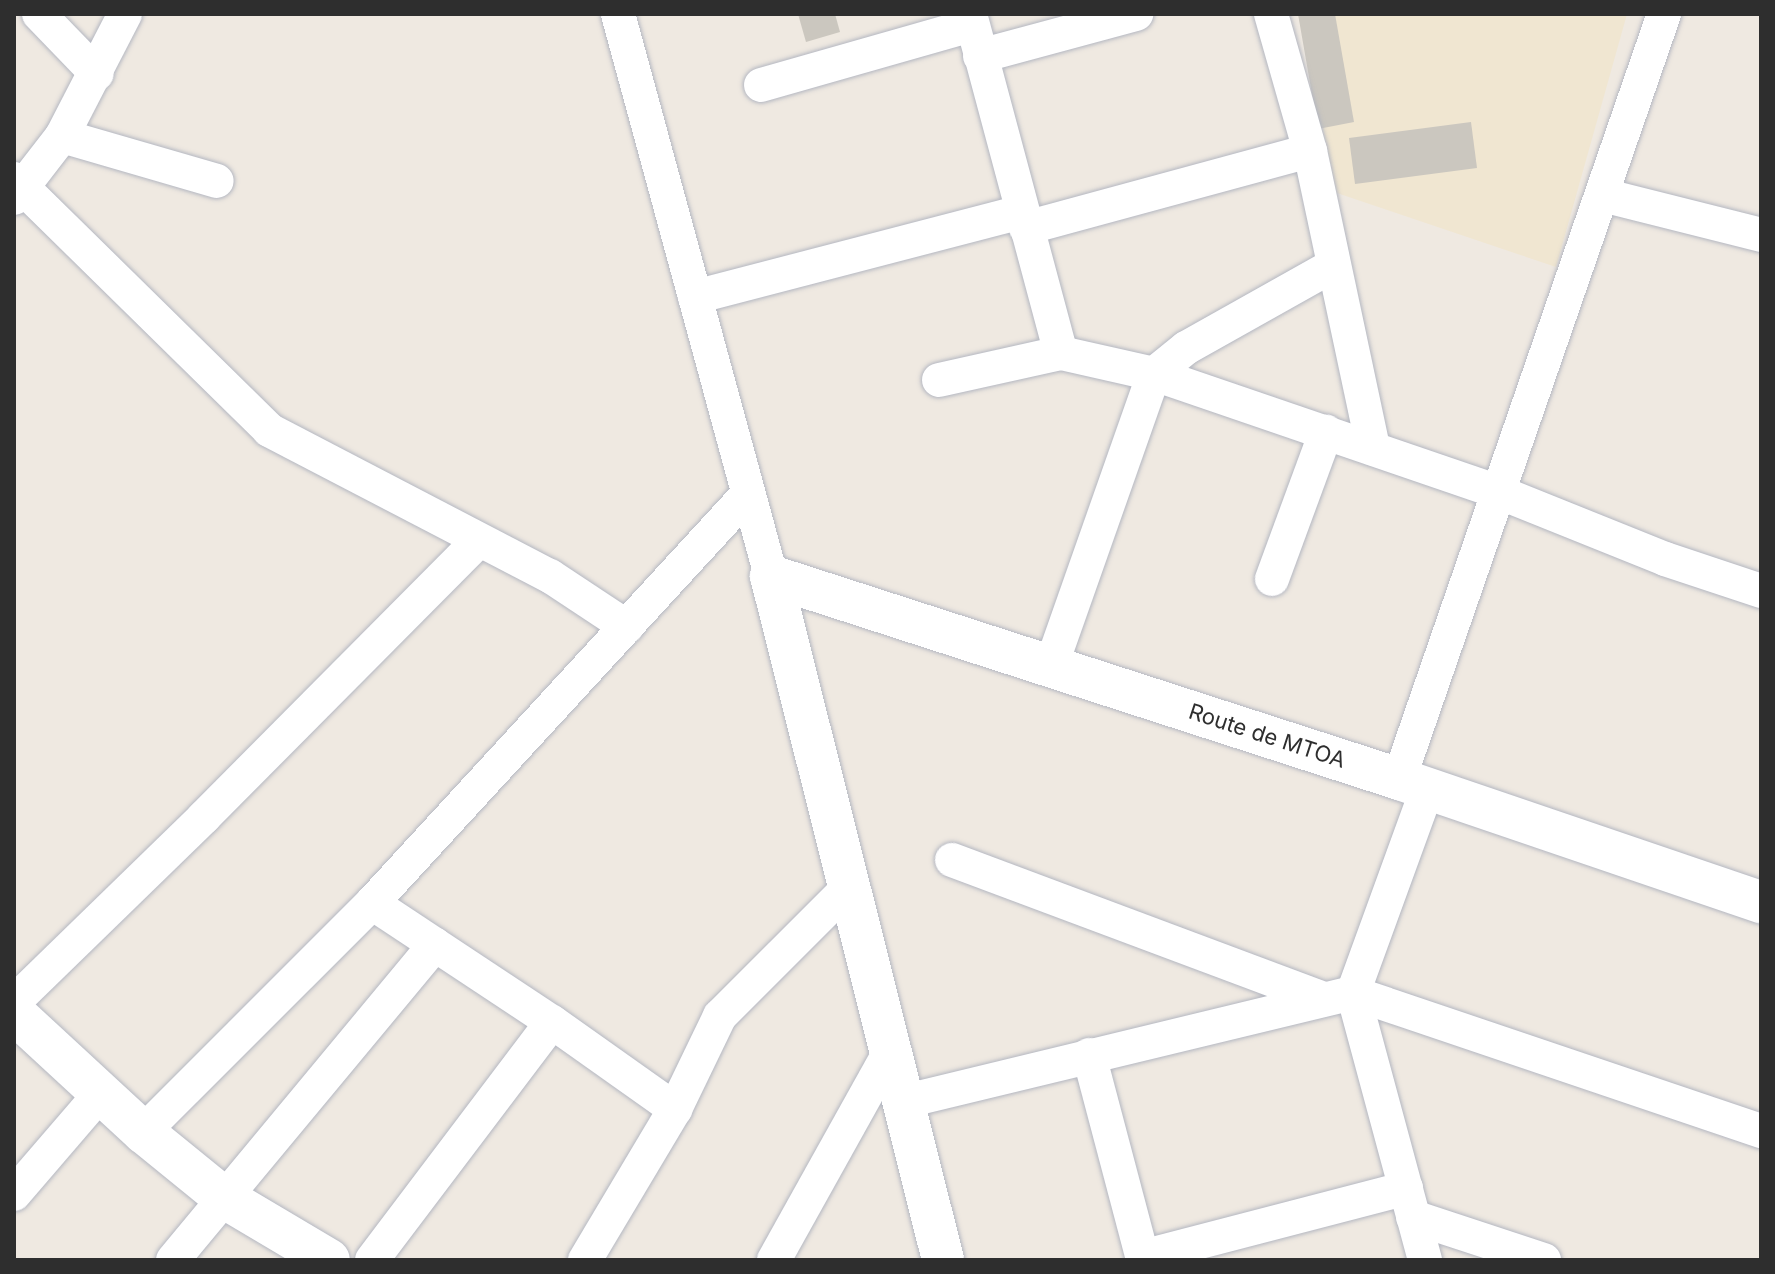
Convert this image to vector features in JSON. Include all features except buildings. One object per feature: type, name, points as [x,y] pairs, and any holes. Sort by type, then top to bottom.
[{"type":"street","points":[[39,14],[97,74]]},
{"type":"street","points":[[125,14],[97,74],[62,136],[17,188],[269,430],[550,576],[627,627]]},
{"type":"street","points":[[618,14],[771,576],[943,1260]]},
{"type":"street","points":[[761,85],[974,32],[1136,14]]},
{"type":"street","points":[[1271,14],[1310,151],[1373,448]]},
{"type":"street","points":[[1425,1260],[1410,1202],[1339,996],[1413,784],[1501,493],[1664,14]]},
{"type":"street","points":[[974,32],[1061,353]]},
{"type":"street","points":[[62,136],[217,181]]},
{"type":"street","points":[[695,297],[1310,151]]},
{"type":"street","points":[[1602,195],[1761,235]]},
{"type":"street","points":[[1051,666],[1154,374],[1186,348],[1332,266]]},
{"type":"street","points":[[939,380],[1061,353],[1154,374],[1501,493],[1665,559],[1761,591]]},
{"type":"street","points":[[1272,579],[1326,432]]},
{"type":"street","points":[[143,1132],[372,903],[747,495]]},
{"type":"street","points":[[14,1002],[204,817],[478,541]]},
{"type":"street","name":"Route de MTOA","points":[[771,576],[1413,784],[1761,902]]},
{"type":"street","points":[[952,860],[1339,996],[1761,1131]]},
{"type":"street","points":[[585,1260],[675,1109],[720,1016],[848,888]]},
{"type":"street","points":[[372,903],[552,1022],[675,1109]]},
{"type":"street","points":[[173,1260],[435,944]]},
{"type":"street","points":[[902,1102],[1339,996]]},
{"type":"street","points":[[14,1013],[143,1132],[223,1197],[329,1260]]},
{"type":"street","points":[[372,1260],[552,1022]]},
{"type":"street","points":[[774,1260],[889,1053]]},
{"type":"street","points":[[1089,1055],[1142,1258],[1410,1202],[1544,1260]]},
{"type":"street","points":[[14,1194],[101,1093]]},
{"type":"shaded area","points":[[1298,14],[1627,14],[1556,267],[1337,193]]}]
